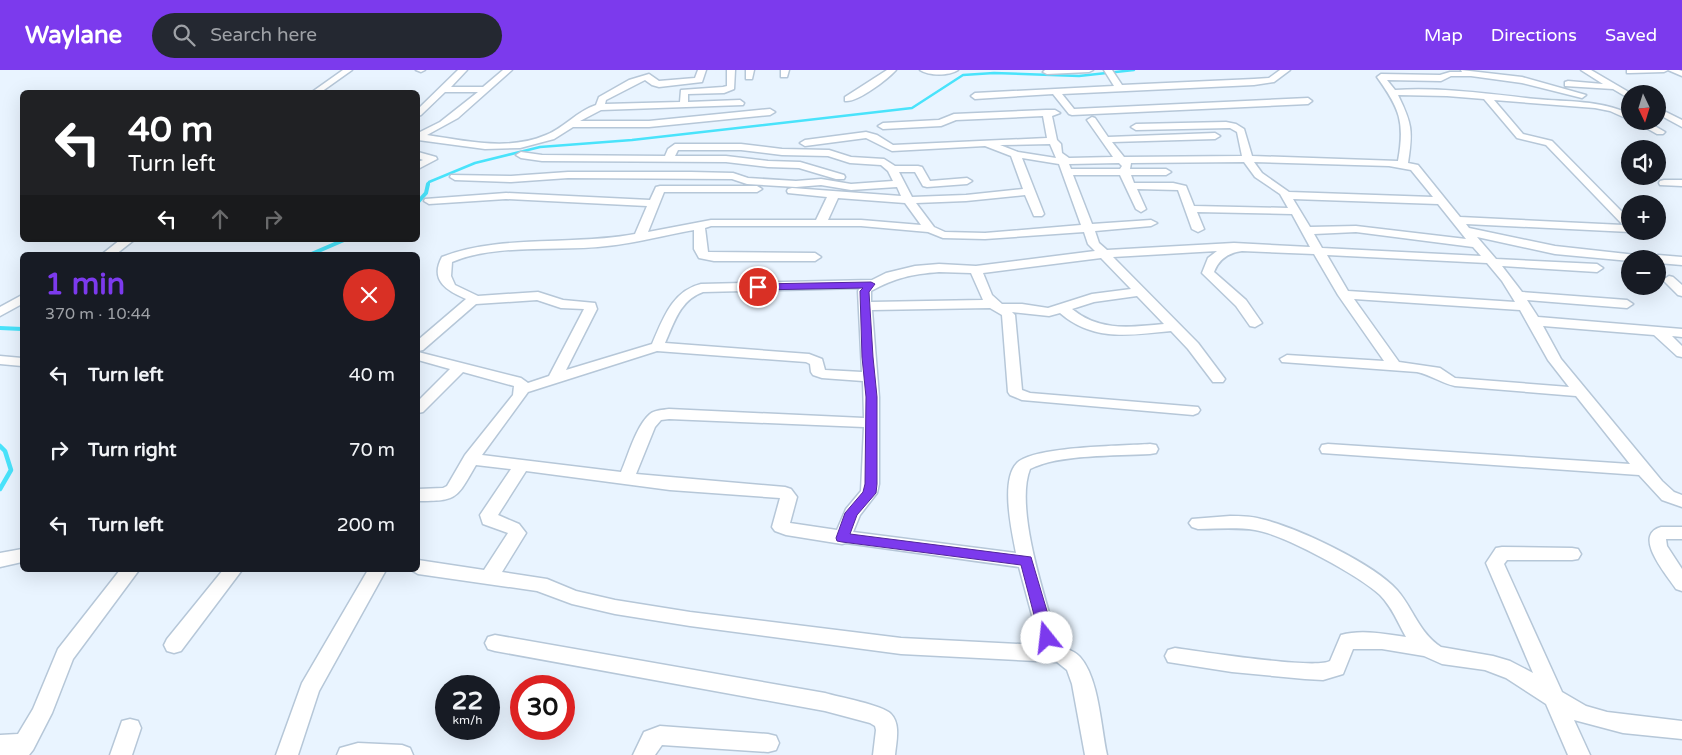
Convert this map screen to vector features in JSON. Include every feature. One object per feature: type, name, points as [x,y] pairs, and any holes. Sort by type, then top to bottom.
[{"type":"street","points":[[319,90],[348,70]]},
{"type":"street","points":[[420,112],[463,70]]},
{"type":"street","points":[[420,136],[432,131],[461,111],[508,70]]},
{"type":"street","points":[[600,106],[602,99],[623,89],[638,78],[649,77],[659,84],[692,82],[700,80],[702,70]]},
{"type":"street","points":[[684,105],[684,92],[724,90],[730,87],[731,70]]},
{"type":"street","points":[[848,99],[866,89],[892,70]]},
{"type":"street","points":[[924,70],[940,72],[954,70]]},
{"type":"street","points":[[1047,72],[1089,70]]},
{"type":"street","points":[[975,96],[1054,90],[1254,82],[1271,80],[1286,70]]},
{"type":"street","points":[[1585,70],[1621,91]]},
{"type":"street","points":[[1630,71],[1664,70]]},
{"type":"street","points":[[1672,70],[1682,74]]},
{"type":"street","points":[[1109,72],[1120,88]]},
{"type":"street","points":[[1403,164],[1408,126],[1393,93],[1381,77],[1388,73],[1441,78],[1450,74],[1468,72],[1522,80],[1582,95]]},
{"type":"street","points":[[1560,83],[1614,87]]},
{"type":"street","points":[[442,90],[485,90]]},
{"type":"street","points":[[1054,90],[1072,112]]},
{"type":"street","points":[[1393,93],[1441,92],[1595,104],[1621,113]]},
{"type":"street","points":[[1487,97],[1520,136],[1549,143],[1621,219]]},
{"type":"street","points":[[883,126],[941,123],[954,117],[1308,101]]},
{"type":"street","points":[[420,137],[506,146],[546,139],[600,106],[740,103]]},
{"type":"street","points":[[571,124],[649,124],[770,112]]},
{"type":"street","points":[[1046,113],[1049,118],[1052,142]]},
{"type":"street","points":[[1666,116],[1682,124]]},
{"type":"street","points":[[1092,120],[1123,166],[1141,209]]},
{"type":"street","points":[[1136,127],[1226,125],[1239,129],[1247,159],[1260,176],[1279,187],[1286,195],[1344,294],[1394,366]]},
{"type":"street","points":[[1656,130],[1660,132]]},
{"type":"street","points":[[805,143],[866,135],[875,137],[887,147],[901,148],[986,143],[1052,142],[1056,144],[1059,155],[1066,160],[1065,166],[1094,244],[1193,346],[1218,379]]},
{"type":"street","points":[[1111,139],[1242,135]]},
{"type":"street","points":[[986,143],[1015,154],[1065,166],[1123,166],[1247,159],[1403,164],[1417,170],[1492,261],[1534,321],[1555,360],[1644,470],[1668,496],[1682,501]]},
{"type":"street","points":[[670,158],[671,151],[675,147],[740,146],[782,152],[828,153],[856,161],[884,162],[892,169],[909,200],[930,229],[936,234],[956,236],[1088,229],[1151,223]]},
{"type":"street","points":[[901,148],[913,155]]},
{"type":"street","points":[[1015,154],[1038,214]]},
{"type":"street","points":[[520,155],[542,158],[721,159],[768,164],[792,164],[809,167],[865,186]]},
{"type":"street","points":[[420,156],[432,159],[420,165]]},
{"type":"street","points":[[1123,166],[1166,172]]},
{"type":"street","points":[[892,169],[918,169],[927,184],[967,181]]},
{"type":"street","points":[[455,177],[510,179],[568,175],[698,175],[733,176],[747,181],[796,184],[815,182],[844,186],[865,186],[900,184]]},
{"type":"street","points":[[1666,183],[1682,183]]},
{"type":"street","points":[[1130,186],[1179,186],[1185,191],[1198,229]]},
{"type":"street","points":[[640,236],[660,189],[665,188],[834,194],[909,200],[966,198],[1030,191]]},
{"type":"street","points":[[707,197],[748,197],[751,195],[750,190]]},
{"type":"street","points":[[820,224],[834,194]]},
{"type":"street","points":[[1286,195],[1442,201]]},
{"type":"street","points":[[429,201],[506,196],[654,203]]},
{"type":"street","points":[[1192,210],[1296,211]]},
{"type":"street","points":[[1457,220],[1621,228]]},
{"type":"street","points":[[473,300],[472,297],[450,287],[445,276],[445,263],[449,258],[463,253],[525,246],[608,243],[699,224],[727,222],[861,223],[930,229]]},
{"type":"street","points":[[699,224],[700,253],[707,256],[815,257]]},
{"type":"street","points":[[1307,230],[1356,229],[1477,244]]},
{"type":"street","points":[[1466,231],[1555,250],[1621,256]]},
{"type":"street","points":[[111,252],[125,242]]},
{"type":"street","points":[[1234,247],[1212,261],[1208,273],[1241,303],[1255,323]]},
{"type":"street","points":[[657,347],[672,314],[687,294],[692,290],[701,288],[871,284],[903,271],[939,268],[976,270],[1102,254],[1234,247],[1318,250],[1597,268]]},
{"type":"street","points":[[1666,260],[1682,261]]},
{"type":"street","points":[[976,270],[984,293],[997,306],[1006,311],[1008,315],[1013,388],[1015,392],[1027,397],[1194,410]]},
{"type":"street","points":[[1669,280],[1682,292]]},
{"type":"street","points":[[842,538],[852,513],[869,493],[872,423],[864,291],[871,284]]},
{"type":"street","points":[[865,306],[997,306],[1049,312],[1092,298],[1140,292]]},
{"type":"street","points":[[1344,294],[1627,304]]},
{"type":"street","points":[[420,345],[465,309],[473,300],[538,296],[561,304],[590,306],[591,309],[555,378]]},
{"type":"street","points":[[0,312],[20,300]]},
{"type":"street","points":[[1063,308],[1079,321],[1098,328],[1121,330],[1175,327]]},
{"type":"street","points":[[1534,321],[1682,333]]},
{"type":"street","points":[[1658,331],[1682,353]]},
{"type":"street","points":[[522,389],[657,347],[809,358],[817,362],[818,372],[822,374],[870,377]]},
{"type":"street","points":[[420,357],[516,381],[522,385],[520,395],[472,459],[453,490],[446,494],[420,495]]},
{"type":"street","points":[[1287,359],[1428,369],[1455,382],[1581,392]]},
{"type":"street","points":[[0,360],[20,362]]},
{"type":"street","points":[[420,407],[460,367]]},
{"type":"street","points":[[626,479],[648,426],[656,416],[679,415],[872,423]]},
{"type":"street","points":[[1052,654],[1026,561],[1017,487],[1020,471],[1024,465],[1046,457],[1150,449]]},
{"type":"street","points":[[1328,449],[1644,470]]},
{"type":"street","points":[[472,459],[626,479],[785,493],[789,497],[789,502],[781,519],[781,527],[800,532],[842,538],[1026,561]]},
{"type":"street","points":[[489,577],[517,533],[513,528],[488,520],[489,515],[521,466]]},
{"type":"street","points":[[1198,523],[1262,525],[1330,556],[1371,579],[1386,590],[1414,633],[1428,649]]},
{"type":"street","points":[[1682,532],[1661,533],[1657,538],[1658,547],[1682,584]]},
{"type":"street","points":[[1572,554],[1502,554],[1495,563],[1579,755]]},
{"type":"street","points":[[0,560],[20,556]]},
{"type":"street","points":[[420,567],[547,586],[572,597],[616,607],[690,619],[901,646],[1052,654],[1069,658],[1076,667],[1082,686],[1096,755]]},
{"type":"street","points":[[0,745],[21,749],[42,713],[65,655],[128,572]]},
{"type":"street","points":[[174,645],[231,572]]},
{"type":"street","points":[[287,755],[309,689],[376,572]]},
{"type":"street","points":[[1175,656],[1306,671],[1332,671],[1337,667],[1343,646],[1348,641],[1382,642],[1428,649],[1444,656],[1493,664],[1506,669],[1573,710],[1596,718],[1682,730]]},
{"type":"street","points":[[495,643],[825,702],[875,715],[884,720],[887,730],[884,755]]},
{"type":"street","points":[[121,755],[130,728]]},
{"type":"street","points":[[644,755],[652,739],[660,735],[768,743]]},
{"type":"street","points":[[348,755],[358,753],[402,755]]},
{"type":"waterway","points":[[428,185],[429,182],[475,163],[540,147],[632,140],[912,108],[963,75],[994,73],[1079,76],[1134,70]]},
{"type":"waterway","points":[[420,200],[426,193],[428,184]]},
{"type":"waterway","points":[[316,252],[339,242]]},
{"type":"waterway","points":[[0,328],[20,329]]},
{"type":"waterway","points":[[0,446],[5,451],[11,470],[0,489]]},
{"type":"route","points":[[758,287],[871,284],[864,291],[872,397],[871,484],[869,493],[852,513],[842,538],[1026,561],[1047,638]]}]
